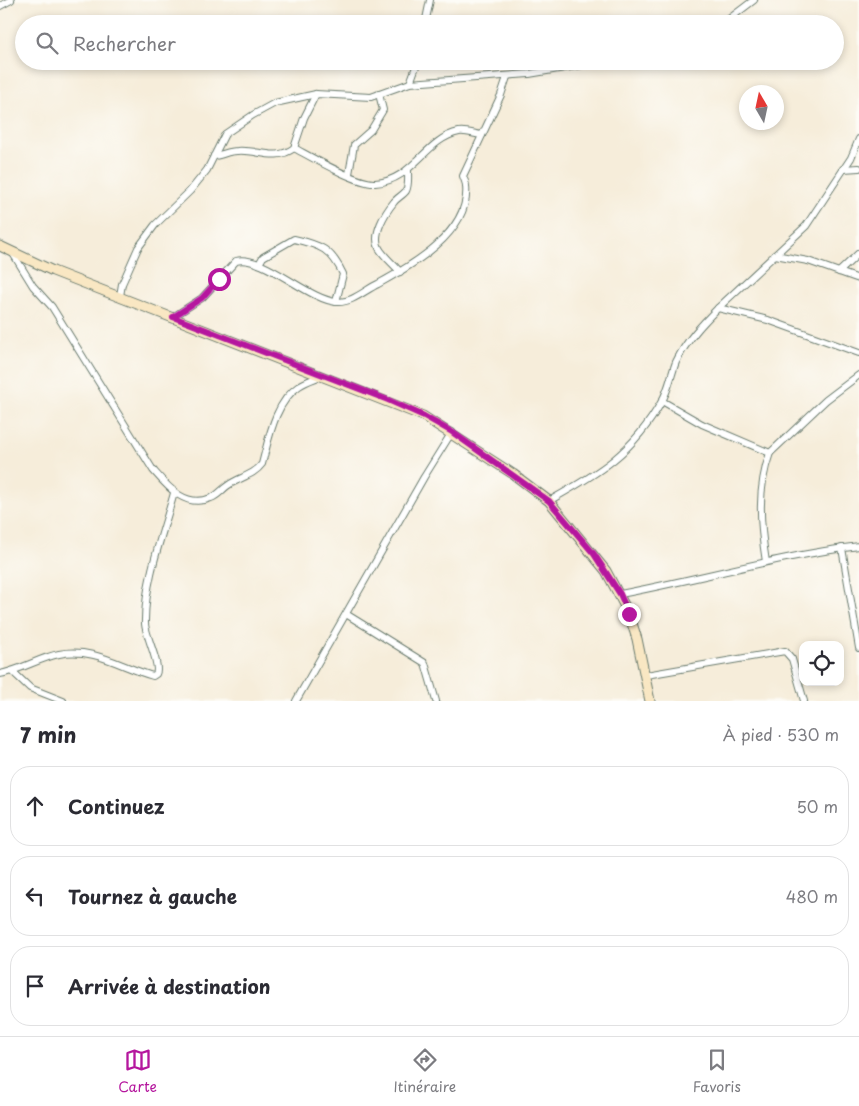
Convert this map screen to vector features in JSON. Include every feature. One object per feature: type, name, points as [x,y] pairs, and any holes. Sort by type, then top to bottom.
[{"type":"street","points":[[0,6],[11,0]]},
{"type":"street","points":[[427,15],[430,0]]},
{"type":"street","points":[[735,15],[754,0]]},
{"type":"street","points":[[410,83],[415,70]]},
{"type":"street","points":[[120,296],[122,284],[138,248],[155,225],[190,191],[214,156],[225,134],[275,103],[316,94],[371,97],[410,83],[507,77],[550,70]]},
{"type":"street","points":[[173,317],[202,298],[236,261],[249,260],[259,264],[283,278],[336,302],[351,300],[429,254],[454,224],[464,203],[466,186],[463,176],[507,77]]},
{"type":"street","points":[[214,156],[235,151],[279,156],[294,148],[304,118],[316,94]]},
{"type":"street","points":[[349,174],[354,145],[371,130],[382,110],[379,94]]},
{"type":"street","points":[[294,148],[340,172],[376,183],[408,171],[422,155],[451,134],[461,132],[482,135]]},
{"type":"street","points":[[549,501],[612,463],[632,446],[662,401],[683,351],[696,331],[806,226],[843,169],[859,139]]},
{"type":"street","points":[[843,169],[859,168]]},
{"type":"street","points":[[400,272],[380,250],[376,242],[377,234],[385,216],[393,203],[405,191],[408,171]]},
{"type":"street","points":[[259,264],[264,257],[294,239],[324,248],[333,256],[343,274],[336,302]]},
{"type":"street","points":[[0,246],[53,271],[321,376],[388,400],[424,416],[452,432],[549,501],[594,554],[620,594],[637,639],[650,701]]},
{"type":"street","points":[[12,252],[33,286],[52,307],[152,470],[174,493],[184,498],[208,499],[230,484],[254,472],[262,464],[274,420],[286,399],[300,385],[321,376]]},
{"type":"street","points":[[839,272],[859,253]]},
{"type":"street","points":[[775,255],[808,261],[859,279]]},
{"type":"street","points":[[718,308],[768,320],[859,353]]},
{"type":"street","points":[[766,562],[760,508],[763,473],[770,453],[826,400],[859,375]]},
{"type":"street","points":[[662,401],[702,424],[770,453]]},
{"type":"street","points":[[296,701],[424,477],[452,432]]},
{"type":"street","points":[[0,674],[58,654],[86,652],[140,672],[153,676],[156,674],[157,665],[146,633],[145,606],[174,493]]},
{"type":"street","points":[[620,594],[682,583],[766,562],[859,546]]},
{"type":"street","points":[[842,548],[859,648]]},
{"type":"street","points":[[346,614],[425,663],[436,701]]},
{"type":"street","points":[[646,675],[785,651],[792,658],[804,701]]},
{"type":"street","points":[[12,671],[30,688],[63,701]]},
{"type":"route","points":[[219,279],[202,298],[173,317],[321,376],[388,400],[424,416],[452,432],[514,474],[549,501],[594,554],[620,594],[629,614]]}]
